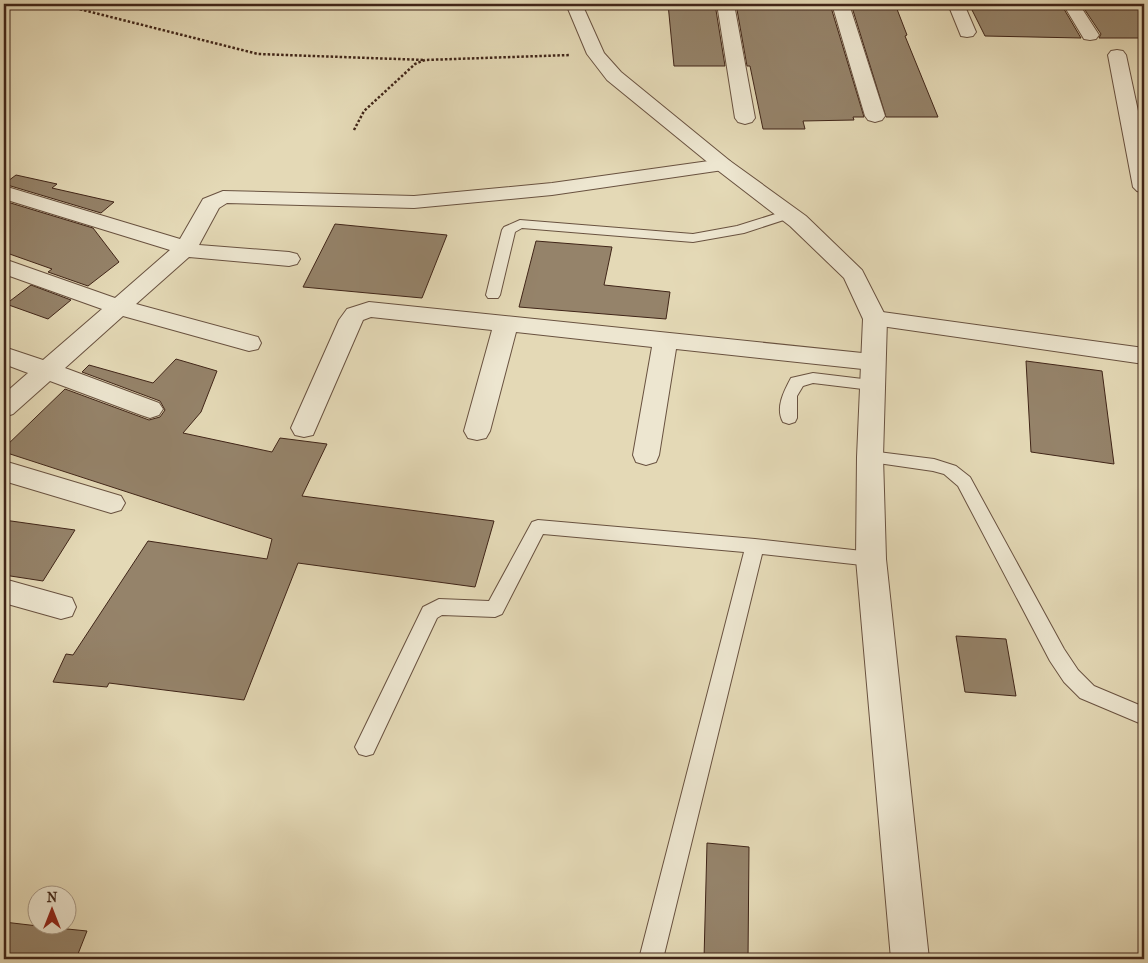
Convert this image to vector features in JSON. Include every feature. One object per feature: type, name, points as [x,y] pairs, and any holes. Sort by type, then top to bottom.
[{"type":"street","points":[[574,4],[596,54],[614,76],[723,165],[798,220],[854,275],[875,319],[870,457],[870,559],[910,959]]},
{"type":"street","points":[[725,4],[745,118]]},
{"type":"street","points":[[840,4],[875,116]]},
{"type":"street","points":[[956,4],[967,32]]},
{"type":"street","points":[[1071,4],[1090,36]]},
{"type":"street","points":[[1117,55],[1144,187]]},
{"type":"street","points":[[4,408],[185,249],[212,204],[223,196],[414,202],[552,189],[723,165]]},
{"type":"street","points":[[4,192],[185,249],[289,259]]},
{"type":"street","points":[[4,266],[118,307],[250,343]]},
{"type":"street","points":[[304,428],[355,314],[369,309],[665,341],[872,374]]},
{"type":"street","points":[[875,319],[1144,356]]},
{"type":"street","points":[[477,431],[506,323]]},
{"type":"street","points":[[646,455],[665,341]]},
{"type":"street","points":[[4,355],[150,409]]},
{"type":"street","points":[[4,471],[112,503]]},
{"type":"street","points":[[4,591],[61,607]]},
{"type":"lane","points":[[493,295],[509,230],[520,224],[693,238],[739,230],[788,214]]},
{"type":"lane","points":[[789,418],[789,396],[797,382],[813,378],[872,374]]},
{"type":"lane","points":[[870,457],[934,465],[950,470],[964,482],[1057,655],[1071,676],[1087,692],[1144,716]]},
{"type":"lane","points":[[366,747],[430,612],[439,607],[495,609],[538,527],[755,546],[870,559]]},
{"type":"lane","points":[[651,959],[755,546]]},
{"type":"path","points":[[4,7],[22,4],[62,5],[258,54],[425,60],[596,54]]},
{"type":"path","points":[[354,130],[364,111],[415,64],[425,60]]},
{"type":"building","points":[[668,4],[715,4],[725,66],[674,66]]},
{"type":"building","points":[[736,4],[830,4],[864,117],[853,117],[854,120],[803,121],[805,129],[763,129],[750,66],[747,66]]},
{"type":"building","points":[[851,4],[895,4],[907,35],[905,36],[938,117],[886,117]]},
{"type":"building","points":[[969,4],[1061,4],[1081,38],[985,36]]},
{"type":"building","points":[[1081,4],[1144,4],[1144,38],[1099,38],[1101,34]]},
{"type":"building","points":[[16,175],[57,184],[52,188],[114,202],[101,213],[4,184]]},
{"type":"building","points":[[4,201],[93,228],[119,262],[88,286],[48,272],[52,269],[4,252]]},
{"type":"building","points":[[335,224],[447,235],[422,298],[303,287]]},
{"type":"building","points":[[536,241],[612,247],[604,285],[670,292],[666,319],[519,307]]},
{"type":"building","points":[[31,285],[71,300],[48,319],[6,304]]},
{"type":"building","points":[[176,359],[217,371],[201,412],[183,433],[272,452],[280,438],[327,444],[302,496],[494,521],[475,587],[298,563],[244,700],[109,683],[107,687],[53,682],[66,654],[73,655],[148,541],[267,559],[272,539],[4,452],[4,448],[65,389],[149,420],[160,417],[165,410],[160,401],[82,372],[89,365],[153,383]]},
{"type":"building","points":[[1026,361],[1102,371],[1114,464],[1031,452]]},
{"type":"building","points":[[4,520],[75,530],[43,581],[4,575]]},
{"type":"building","points":[[956,636],[1006,639],[1016,696],[965,692]]},
{"type":"building","points":[[707,843],[749,847],[748,959],[704,959]]},
{"type":"building","points":[[4,922],[28,925],[28,936],[78,936],[78,930],[87,931],[76,959],[4,959]]}]
